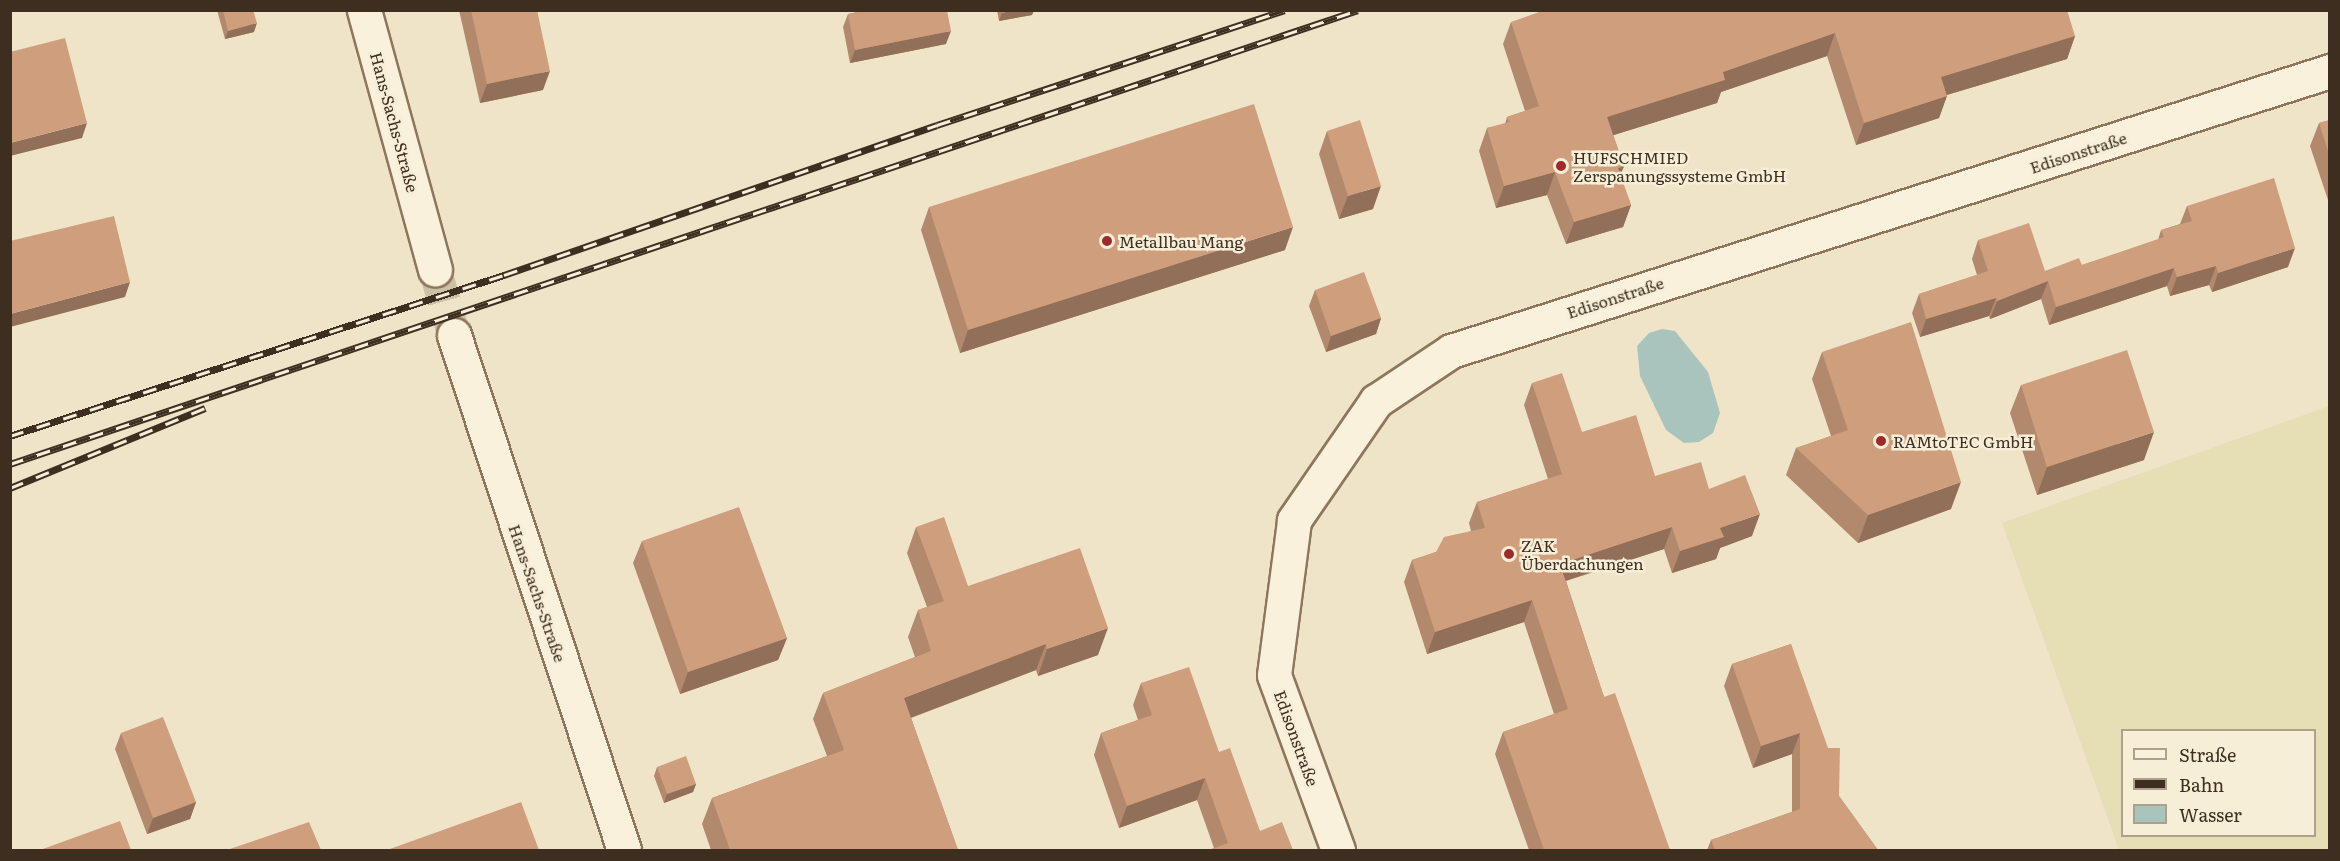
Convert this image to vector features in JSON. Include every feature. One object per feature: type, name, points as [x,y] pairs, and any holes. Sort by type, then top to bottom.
[{"type":"street","name":"Hans-Sachs-Straße","points":[[364,10],[435,269]]},
{"type":"street","name":"Edisonstraße","points":[[1338,850],[1274,675],[1294,520],[1376,401],[1451,351],[2330,72]]},
{"type":"street","name":"Hans-Sachs-Straße","points":[[454,335],[624,850]]},
{"type":"shaded area","points":[[2329,406],[2329,850],[2119,850],[2002,523]]},
{"type":"water","points":[[1662,329],[1675,331],[1708,372],[1720,413],[1713,433],[1699,442],[1684,443],[1666,430],[1640,376],[1637,346],[1649,333]]},
{"type":"building","points":[[223,10],[253,10],[257,23],[228,31]]},
{"type":"building","points":[[471,10],[537,10],[550,71],[487,84]]},
{"type":"building","points":[[862,10],[947,10],[951,31],[855,50],[848,14]]},
{"type":"building","points":[[1545,10],[2067,10],[2075,36],[1941,77],[1947,96],[1864,123],[1835,33],[1723,72],[1725,80],[1607,117],[1624,166],[1618,168],[1631,205],[1574,222],[1555,172],[1504,186],[1487,128],[1509,122],[1507,117],[1539,106],[1511,22]]},
{"type":"building","points":[[65,38],[87,123],[10,143],[10,52]]},
{"type":"building","points":[[1254,104],[1293,227],[968,330],[929,207]]},
{"type":"building","points":[[1360,120],[1381,186],[1348,196],[1327,131]]},
{"type":"building","points":[[2330,120],[2330,157],[2319,123]]},
{"type":"building","points":[[2274,178],[2295,248],[2218,273],[2216,266],[2177,277],[2174,268],[2056,307],[2048,281],[1997,301],[1996,298],[1926,319],[1919,294],[1988,271],[1978,240],[2029,223],[2045,271],[2079,258],[2082,265],[2164,237],[2161,230],[2192,221],[2187,206]]},
{"type":"building","points":[[114,216],[130,282],[10,314],[10,241]]},
{"type":"building","points":[[1364,272],[1381,318],[1331,336],[1315,290]]},
{"type":"building","points":[[1911,322],[1961,482],[1868,515],[1796,448],[1848,430],[1822,352]]},
{"type":"building","points":[[2127,350],[2154,432],[2047,467],[2021,385]]},
{"type":"building","points":[[1562,373],[1582,432],[1636,415],[1655,476],[1701,462],[1709,489],[1745,475],[1760,514],[1720,528],[1724,537],[1680,551],[1672,527],[1560,564],[1604,697],[1615,693],[1670,850],[1544,850],[1503,732],[1568,709],[1532,600],[1435,632],[1412,560],[1436,552],[1444,537],[1485,528],[1477,502],[1562,474],[1532,383]]},
{"type":"building","points":[[739,507],[787,638],[688,672],[642,541]]},
{"type":"building","points":[[944,517],[968,586],[1080,548],[1108,628],[1047,649],[1046,644],[904,698],[958,850],[730,850],[712,798],[844,750],[823,693],[931,651],[918,610],[944,601],[916,527]]},
{"type":"building","points":[[1791,644],[1828,748],[1840,748],[1839,796],[1878,850],[1715,850],[1711,840],[1800,809],[1800,733],[1761,746],[1732,664]]},
{"type":"building","points":[[1189,667],[1219,752],[1230,748],[1260,831],[1282,822],[1293,850],[1209,850],[1228,843],[1205,778],[1127,806],[1101,733],[1152,715],[1141,683]]},
{"type":"building","points":[[163,717],[196,802],[153,818],[121,733]]},
{"type":"building","points":[[686,756],[696,784],[667,794],[657,767]]},
{"type":"building","points":[[521,802],[539,850],[387,850]]},
{"type":"building","points":[[120,821],[131,850],[40,850]]},
{"type":"building","points":[[309,822],[321,850],[227,850]]},
{"type":"tunnel","points":[[435,269],[454,335]]},
{"type":"railway","points":[[10,436],[504,275],[937,125],[1284,10]]},
{"type":"railway","points":[[10,464],[1358,10]]},
{"type":"railway","points":[[10,488],[205,408]]},
{"type":"place","name":"HUFSCHMIED Zerspanungssysteme GmbH","points":[[1561,166]]},
{"type":"place","name":"Metallbau Mang","points":[[1107,241]]},
{"type":"place","name":"RAMtoTEC GmbH","points":[[1881,441]]},
{"type":"place","name":"ZAK Überdachungen","points":[[1509,554]]}]
